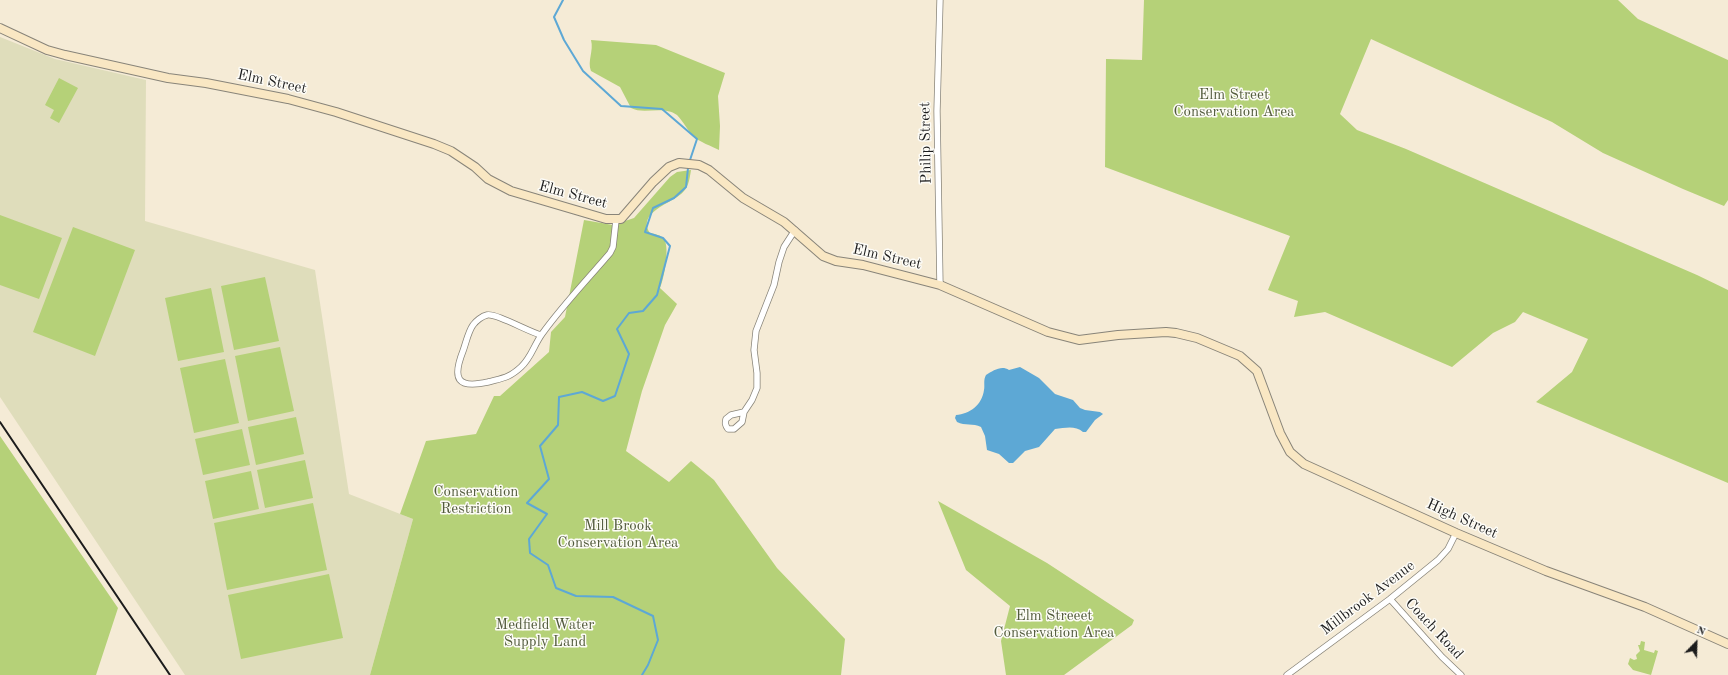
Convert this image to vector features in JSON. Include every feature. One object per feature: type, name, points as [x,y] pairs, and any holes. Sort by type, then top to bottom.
[{"type":"street","name":"Philip Street","points":[[940,0],[937,111],[940,285]]},
{"type":"street","name":"Elm Street","points":[[0,28],[47,50],[65,55],[168,78],[206,83],[259,93],[309,104],[336,112],[451,151],[464,159],[488,179],[510,191],[606,220],[616,220],[621,218],[664,171],[679,163],[699,165],[709,170],[743,198],[795,230],[806,242],[823,256],[836,261],[863,265],[940,285],[1048,332],[1064,337],[1079,340],[1118,335],[1171,332],[1197,338],[1241,357]]},
{"type":"street","points":[[541,335],[497,317],[489,315],[482,317],[472,326],[462,353],[457,373],[459,379],[466,384],[474,385],[509,377],[522,366],[530,357],[541,335],[610,253],[613,247],[616,220]]},
{"type":"street","points":[[744,412],[752,400],[757,388],[754,350],[756,332],[774,285],[778,262],[784,246],[795,230]]},
{"type":"street","name":"High Street","points":[[1241,357],[1257,371],[1280,433],[1290,452],[1304,464],[1456,533],[1546,571],[1645,607],[1728,644]]},
{"type":"street","name":"Millbrook Avenue","points":[[1287,675],[1390,599],[1438,560],[1448,549],[1456,533]]},
{"type":"street","name":"Coach Road","points":[[1390,599],[1460,675]]},
{"type":"shaded area","points":[[0,37],[55,59],[146,80],[145,221],[315,270],[349,494],[413,519],[370,675],[185,675],[0,397]]},
{"type":"green space","name":"Elm Street Conservation Area","points":[[1144,0],[1618,0],[1638,19],[1728,60],[1728,200],[1724,206],[1603,153],[1552,122],[1371,39],[1340,114],[1357,130],[1406,149],[1697,275],[1728,290],[1728,483],[1536,402],[1572,372],[1588,339],[1523,312],[1515,322],[1493,333],[1452,367],[1325,312],[1294,317],[1298,301],[1268,290],[1290,236],[1105,167],[1106,59],[1142,60]]},
{"type":"green space","points":[[591,40],[656,45],[725,73],[718,96],[720,126],[719,150],[696,139],[677,115],[672,112],[660,110],[642,111],[631,108],[620,87],[591,71]]},
{"type":"green space","points":[[59,78],[78,88],[59,123],[50,118],[54,110],[45,105]]},
{"type":"green space","points":[[691,170],[686,189],[658,208],[648,219],[647,225],[650,233],[658,235],[664,239],[666,243],[666,264],[660,288],[677,304],[665,325],[642,391],[626,451],[669,482],[691,461],[714,480],[777,568],[845,639],[841,675],[370,675],[413,519],[400,514],[426,441],[476,434],[494,396],[500,396],[549,352],[551,332],[565,317],[584,220],[613,225],[634,218],[670,177],[677,172]]},
{"type":"green space","points":[[0,215],[62,238],[39,299],[0,285]]},
{"type":"green space","points":[[73,227],[135,250],[95,356],[33,332]]},
{"type":"green space","points":[[265,277],[279,341],[234,350],[221,286]]},
{"type":"green space","points":[[211,288],[224,352],[178,361],[165,298]]},
{"type":"green space","points":[[280,347],[294,411],[248,421],[235,356]]},
{"type":"green space","points":[[225,359],[239,423],[194,433],[180,368]]},
{"type":"green space","points":[[296,417],[304,454],[256,465],[248,427]]},
{"type":"green space","points":[[242,429],[250,465],[203,475],[195,439]]},
{"type":"green space","points":[[0,436],[118,608],[96,675],[0,675]]},
{"type":"green space","points":[[305,460],[313,498],[265,508],[257,470]]},
{"type":"green space","points":[[251,471],[259,509],[213,519],[205,481]]},
{"type":"green space","name":"Elm Streeet Conservation Area","points":[[938,501],[1047,563],[1134,620],[1132,625],[1064,675],[1006,675],[1001,641],[1010,606],[966,570]]},
{"type":"green space","points":[[313,503],[327,570],[227,590],[214,523]]},
{"type":"green space","points":[[329,574],[343,638],[241,659],[228,595]]},
{"type":"green space","points":[[1641,641],[1645,642],[1644,650],[1654,653],[1655,650],[1658,651],[1651,675],[1633,670],[1628,664],[1630,658],[1634,660],[1637,659],[1636,655],[1640,651],[1638,645],[1640,645]]},
{"type":"water","points":[[1020,367],[1039,378],[1055,394],[1073,400],[1080,408],[1103,414],[1095,420],[1086,432],[1083,432],[1077,428],[1055,429],[1039,447],[1025,451],[1013,463],[1009,463],[999,454],[987,450],[985,436],[981,427],[957,422],[955,418],[956,415],[970,411],[981,400],[986,375],[1000,368],[1009,370]]},
{"type":"waterway","points":[[563,0],[554,17],[564,40],[583,71],[621,106],[662,109],[697,139],[690,160]]},
{"type":"waterway","points":[[642,675],[648,665],[658,640],[653,616],[613,597],[576,596],[556,588],[548,565],[530,553],[529,539],[547,514],[527,503],[549,479],[540,446],[558,425],[559,397],[582,392],[603,401],[615,396],[629,354],[617,329],[629,313],[643,311],[657,295],[670,246],[663,238],[645,232],[653,208],[674,198],[686,187],[688,168]]},
{"type":"railway","points":[[0,422],[170,675]]},
{"type":"park label","name":"Conservation Restriction","points":[[476,500]]},
{"type":"park label","name":"Mill Brook Conservation Area","points":[[618,534]]},
{"type":"park label","name":"Medfield Water Supply Land","points":[[545,634]]}]
